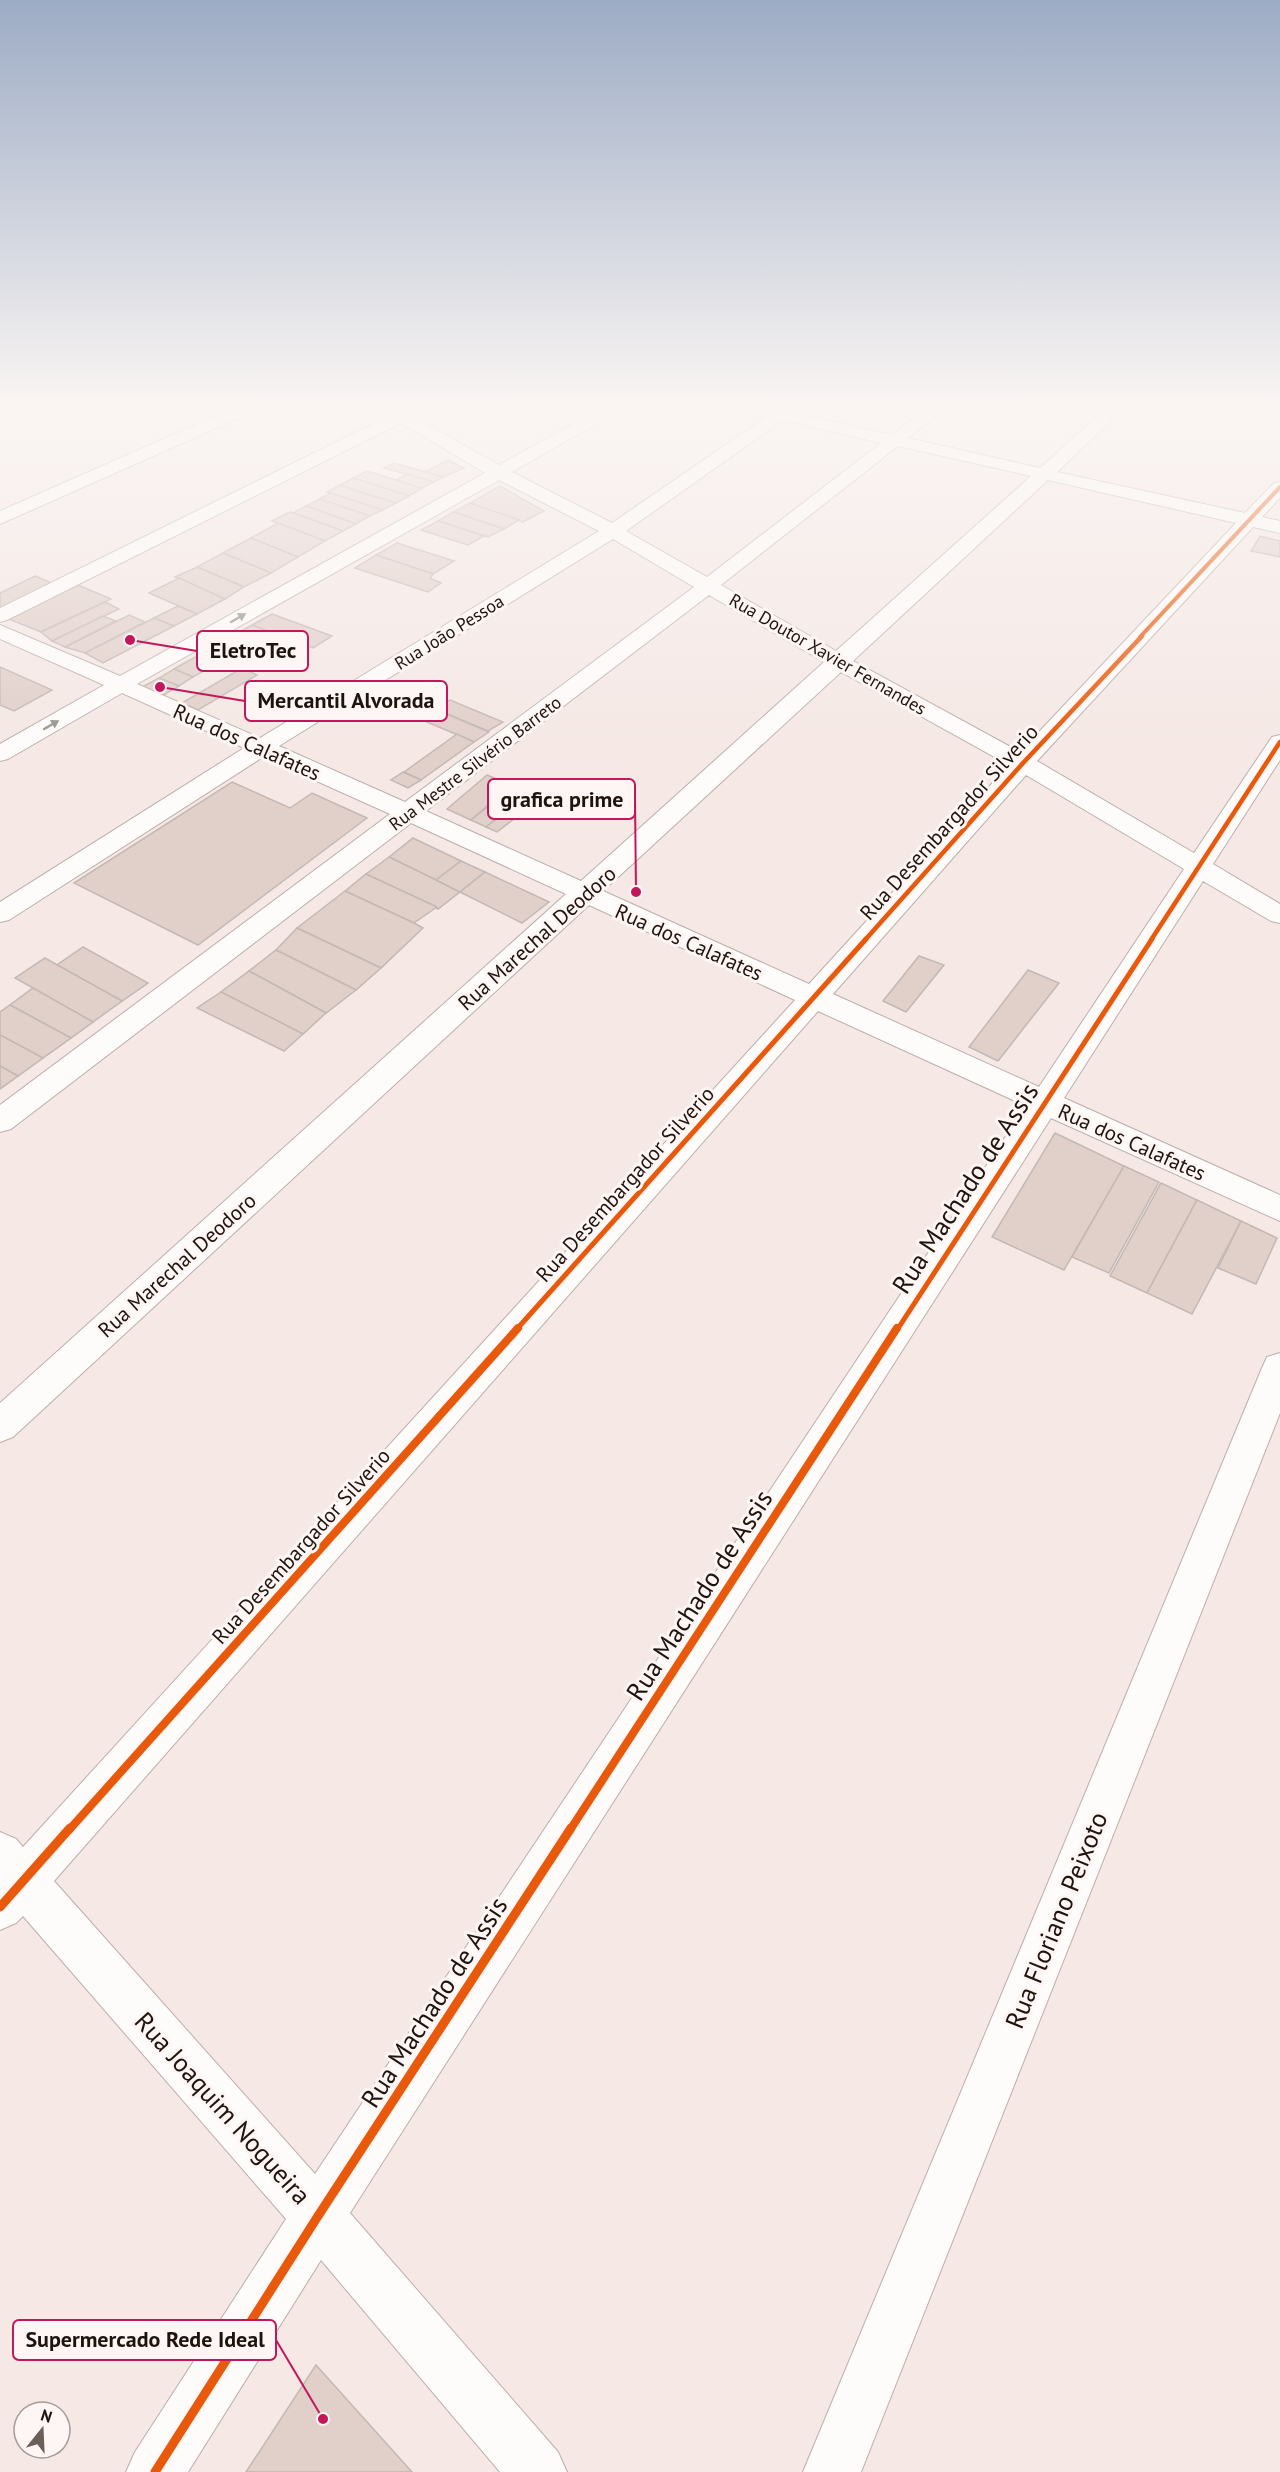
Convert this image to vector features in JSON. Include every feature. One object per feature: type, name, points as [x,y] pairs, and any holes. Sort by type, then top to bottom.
[{"type":"street","points":[[0,616],[204,515]]},
{"type":"street","points":[[0,754],[111,680],[407,515]]},
{"type":"street","name":"Rua Doutor Xavier Fernandes","points":[[583,515],[839,662],[1023,763],[1280,915]]},
{"type":"street","name":"Rua João Pessoa","points":[[0,914],[261,748],[636,515]]},
{"type":"street","name":"Rua Mestre Silvério Barreto","points":[[0,1121],[799,515]]},
{"type":"street","name":"Rua Marechal Deodoro","points":[[0,1426],[1001,515]]},
{"type":"street","points":[[1225,515],[1265,524]]},
{"type":"street","name":"Rua Desembargador Silverio","points":[[7,1881],[813,998],[1023,763],[1265,524]]},
{"type":"street","name":"Rua dos Calafates","points":[[0,631],[409,813],[1280,1209]]},
{"type":"street","points":[[50,703],[111,680]]},
{"type":"street","name":"Rua Machado de Assis","points":[[155,2472],[318,2216],[1280,742]]},
{"type":"street","name":"Rua Floriano Peixoto","points":[[832,2472],[1280,1368]]},
{"type":"street","name":"Rua Joaquim Nogueira","points":[[7,1881],[318,2216],[538,2472]]},
{"type":"building","points":[[283,515],[299,515],[343,531],[325,541],[272,521]]},
{"type":"building","points":[[300,515],[332,515],[356,524],[343,531]]},
{"type":"building","points":[[332,515],[370,516],[356,524]]},
{"type":"building","points":[[447,515],[463,515],[504,529],[488,537],[438,521]]},
{"type":"building","points":[[463,515],[506,515],[519,520],[504,529]]},
{"type":"building","points":[[504,515],[536,515],[523,522]]},
{"type":"building","points":[[438,521],[484,536],[468,545],[421,530]]},
{"type":"building","points":[[278,523],[325,541],[298,557],[251,538]]},
{"type":"building","points":[[1260,536],[1280,541],[1280,557],[1251,551]]},
{"type":"building","points":[[251,538],[298,557],[271,573],[223,553]]},
{"type":"building","points":[[397,543],[454,561],[433,574],[376,555]]},
{"type":"building","points":[[223,553],[271,573],[244,587],[197,567]]},
{"type":"building","points":[[376,555],[433,574],[430,578],[441,583],[428,592],[355,568]]},
{"type":"building","points":[[197,567],[244,587],[225,599],[175,577]]},
{"type":"building","points":[[35,576],[54,584],[0,611],[0,593]]},
{"type":"building","points":[[179,578],[225,599],[197,614],[149,593]]},
{"type":"building","points":[[78,585],[111,599],[41,632],[6,618]]},
{"type":"building","points":[[105,602],[119,609],[52,641],[41,632]]},
{"type":"building","points":[[178,606],[197,614],[174,626],[154,618]]},
{"type":"building","points":[[272,614],[332,636],[313,648],[252,625]]},
{"type":"building","points":[[129,615],[145,622],[85,653],[65,647]]},
{"type":"building","points":[[103,616],[116,621],[65,647],[52,641]]},
{"type":"building","points":[[154,618],[174,626],[103,663],[85,653]]},
{"type":"building","points":[[252,625],[273,633],[193,677],[174,669]]},
{"type":"building","points":[[0,667],[52,690],[14,711],[0,705]]},
{"type":"building","points":[[242,668],[257,675],[198,710],[182,703]]},
{"type":"building","points":[[174,669],[193,677],[179,686],[159,678]]},
{"type":"building","points":[[159,678],[179,686],[162,696],[142,687]]},
{"type":"building","points":[[450,700],[503,722],[488,731],[435,709]]},
{"type":"building","points":[[435,709],[489,732],[474,742],[420,719]]},
{"type":"building","points":[[457,734],[474,742],[421,780],[404,772]]},
{"type":"building","points":[[403,772],[421,780],[408,788],[391,780]]},
{"type":"building","points":[[487,775],[511,785],[471,820],[447,809]]},
{"type":"building","points":[[232,782],[290,808],[312,793],[367,818],[198,945],[74,883]]},
{"type":"building","points":[[513,787],[528,794],[486,827],[471,820]]},
{"type":"building","points":[[523,798],[536,802],[497,832],[486,827]]},
{"type":"building","points":[[413,838],[461,861],[436,880],[389,857]]},
{"type":"building","points":[[389,857],[460,892],[438,909],[366,874]]},
{"type":"building","points":[[461,861],[485,872],[460,892],[436,880]]},
{"type":"building","points":[[485,872],[549,902],[522,923],[460,892]]},
{"type":"building","points":[[366,874],[437,907],[414,923],[345,891]]},
{"type":"building","points":[[345,891],[423,928],[381,968],[297,928]]},
{"type":"building","points":[[297,928],[381,968],[356,990],[276,950]]},
{"type":"building","points":[[83,947],[148,983],[122,1001],[57,965]]},
{"type":"building","points":[[276,950],[356,990],[326,1013],[249,971]]},
{"type":"building","points":[[919,956],[944,965],[906,1012],[883,1001]]},
{"type":"building","points":[[45,958],[122,1001],[93,1022],[15,978]]},
{"type":"building","points":[[1028,970],[1059,983],[998,1061],[969,1047]]},
{"type":"building","points":[[249,971],[326,1013],[303,1034],[221,992]]},
{"type":"building","points":[[33,988],[93,1022],[71,1038],[10,1005]]},
{"type":"building","points":[[221,992],[303,1034],[284,1051],[197,1008]]},
{"type":"building","points":[[10,1005],[71,1038],[43,1058],[0,1035],[0,1012]]},
{"type":"building","points":[[0,1035],[43,1058],[18,1076],[0,1066]]},
{"type":"building","points":[[0,1066],[18,1076],[0,1089]]},
{"type":"building","points":[[1055,1133],[1124,1166],[1064,1270],[992,1237]]},
{"type":"building","points":[[1124,1166],[1159,1182],[1109,1273],[1072,1257]]},
{"type":"building","points":[[1161,1183],[1197,1200],[1147,1293],[1110,1276]]},
{"type":"building","points":[[1197,1200],[1241,1221],[1192,1314],[1147,1293]]},
{"type":"building","points":[[1241,1221],[1277,1238],[1256,1284],[1218,1268]]},
{"type":"building","points":[[316,2365],[412,2472],[246,2472]]},
{"type":"cycle path","points":[[0,1907],[1023,763],[1254,515]]},
{"type":"cycle path","points":[[155,2472],[318,2216],[1280,742]]},
{"type":"place","name":"EletroTec","points":[[130,640]]},
{"type":"place","name":"Mercantil Alvorada","points":[[160,687]]},
{"type":"place","name":"grafica prime","points":[[636,892]]},
{"type":"place","name":"Supermercado Rede Ideal","points":[[323,2419]]}]
